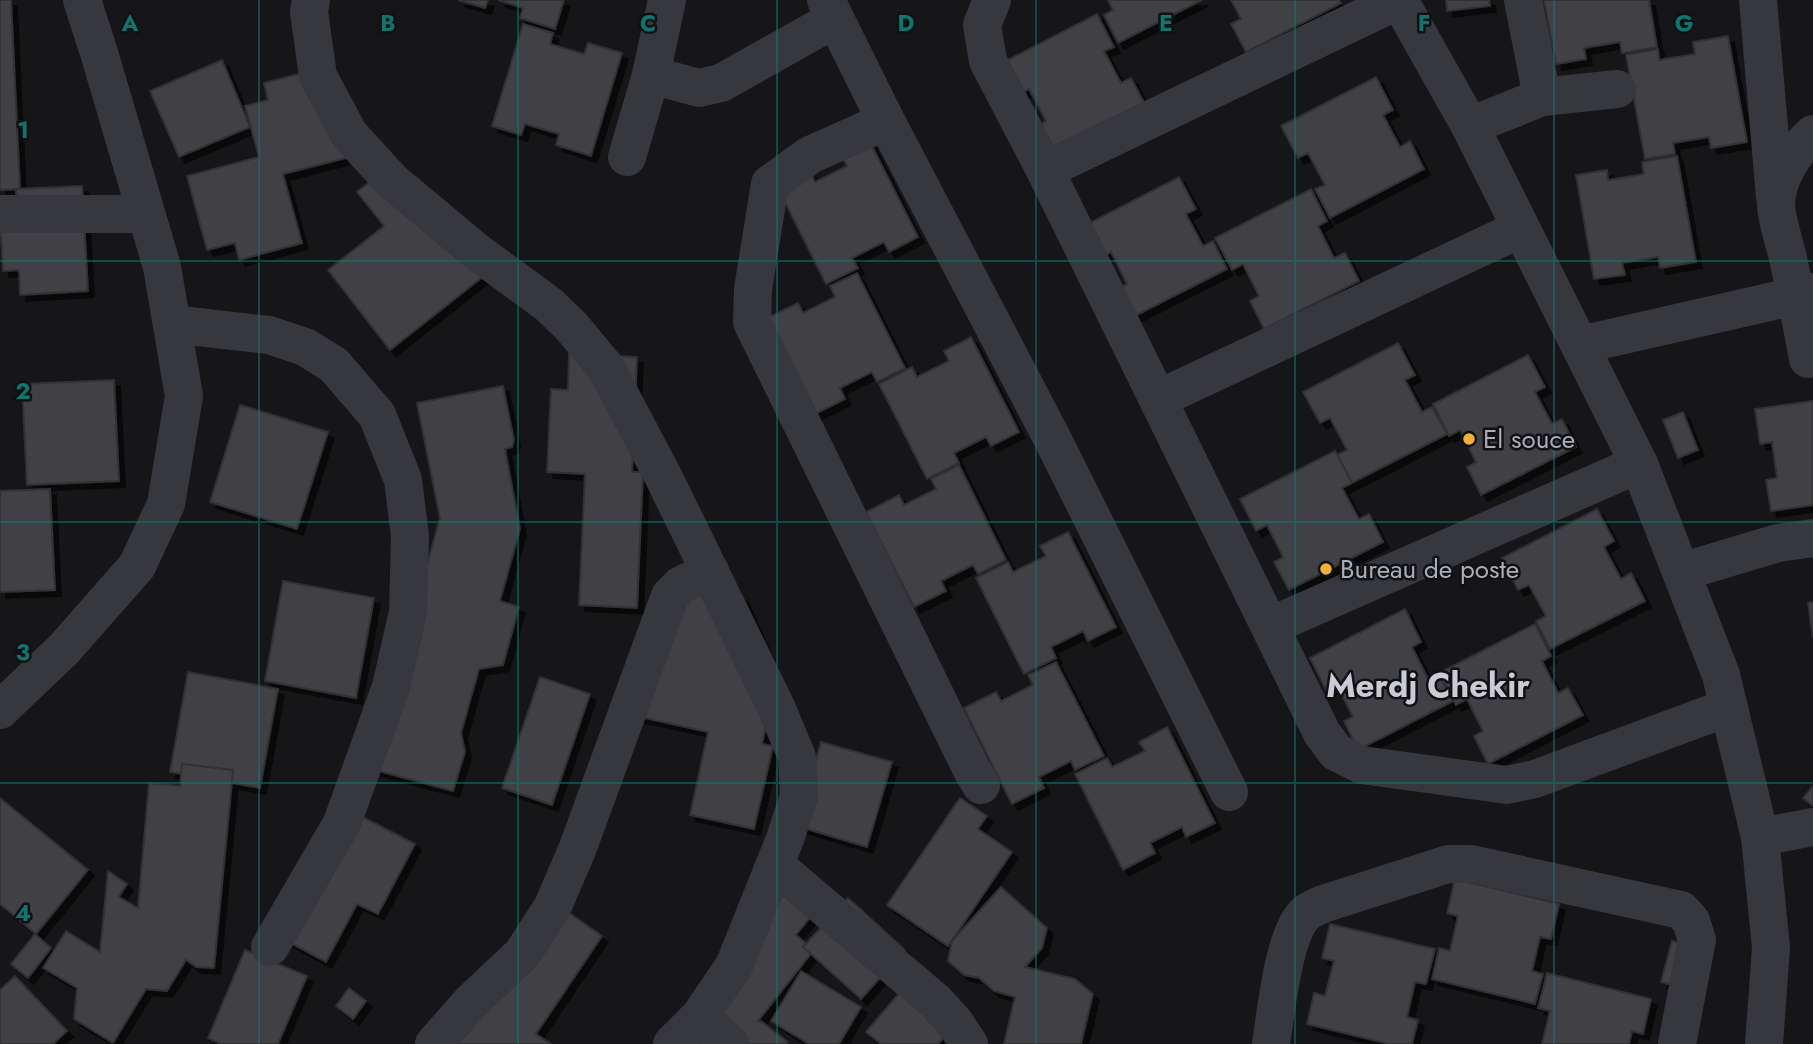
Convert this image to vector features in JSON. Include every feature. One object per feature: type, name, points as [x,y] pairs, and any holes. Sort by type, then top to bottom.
[{"type":"street","points":[[0,710],[64,649],[137,566],[166,504],[184,396],[162,267],[82,0]]},
{"type":"street","points":[[311,0],[309,12],[318,76],[349,134],[393,181],[477,252],[548,304],[571,326],[606,368],[710,570],[777,709],[797,757],[799,796],[775,865],[734,966],[700,1016],[672,1044]]},
{"type":"street","points":[[627,157],[667,0]]},
{"type":"street","points":[[992,0],[982,25],[988,61],[1045,170],[1322,733],[1336,752],[1362,765],[1507,785],[1535,779],[1729,707]]},
{"type":"street","points":[[1045,170],[1399,0],[1470,126],[1640,464],[1721,675],[1760,837],[1771,948],[1765,1044]]},
{"type":"street","points":[[1523,0],[1542,97]]},
{"type":"street","points":[[1758,0],[1776,205],[1805,293],[1808,359]]},
{"type":"street","points":[[650,75],[699,88],[721,83],[830,9],[1052,438],[1230,792]]},
{"type":"street","points":[[1470,126],[1542,97],[1617,89]]},
{"type":"street","points":[[886,121],[810,155],[770,184],[753,289],[752,322],[981,785]]},
{"type":"street","points":[[1776,205],[1778,186],[1786,170],[1805,141],[1813,134]]},
{"type":"street","points":[[0,214],[146,214]]},
{"type":"street","points":[[1158,399],[1521,229]]},
{"type":"street","points":[[1580,345],[1805,293]]},
{"type":"street","points":[[172,324],[269,335],[305,347],[334,365],[377,415],[403,480],[411,536],[408,612],[391,687],[342,823],[271,947]]},
{"type":"street","points":[[1270,626],[1640,464]]},
{"type":"street","points":[[1681,572],[1778,542],[1813,538]]},
{"type":"street","points":[[434,1044],[471,1002],[522,954],[552,908],[577,850],[670,596],[681,585],[710,570]]},
{"type":"street","points":[[1760,837],[1813,827]]},
{"type":"street","points":[[1271,1044],[1292,931],[1305,913],[1323,904],[1448,864],[1471,864],[1681,910],[1691,921],[1698,940],[1677,1044]]},
{"type":"street","points":[[775,865],[936,1002],[969,1044]]},
{"type":"street","points":[[700,1016],[730,1044]]},
{"type":"building","points":[[0,0],[11,0],[20,189],[0,190]]},
{"type":"building","points":[[458,0],[488,0],[485,8]]},
{"type":"building","points":[[498,0],[564,0],[555,29],[520,18],[523,8]]},
{"type":"building","points":[[1108,0],[1202,0],[1118,43],[1104,15],[1113,10]]},
{"type":"building","points":[[1231,0],[1339,0],[1341,3],[1246,52],[1231,24],[1241,19]]},
{"type":"building","points":[[1446,0],[1489,0],[1490,6],[1447,11]]},
{"type":"building","points":[[1544,0],[1649,0],[1657,47],[1622,53],[1620,42],[1584,48],[1586,59],[1556,64]]},
{"type":"building","points":[[1097,14],[1114,47],[1104,51],[1121,83],[1131,78],[1146,106],[1051,154],[1036,126],[1046,121],[1029,89],[1019,95],[1002,63]]},
{"type":"building","points":[[523,24],[553,33],[550,44],[584,54],[588,43],[622,53],[591,156],[556,145],[559,134],[525,124],[521,135],[492,126]]},
{"type":"building","points":[[1728,36],[1747,142],[1711,148],[1709,137],[1673,143],[1675,154],[1645,159],[1626,55],[1658,49],[1659,60],[1695,54],[1693,42]]},
{"type":"building","points":[[222,60],[250,127],[179,157],[150,91]]},
{"type":"building","points":[[322,68],[346,158],[283,174],[302,243],[239,260],[235,243],[207,250],[187,176],[259,157],[245,106],[268,100],[264,83]]},
{"type":"building","points":[[1376,77],[1393,110],[1383,115],[1400,147],[1410,141],[1424,169],[1330,218],[1315,189],[1325,185],[1308,153],[1298,158],[1281,126]]},
{"type":"building","points":[[870,142],[918,237],[889,252],[884,242],[852,258],[858,268],[826,284],[778,188],[810,172],[815,182],[847,166],[842,156]]},
{"type":"building","points":[[1677,156],[1696,262],[1660,268],[1658,257],[1622,263],[1625,275],[1594,279],[1576,175],[1607,170],[1608,180],[1644,174],[1642,162]]},
{"type":"building","points":[[396,161],[485,275],[390,350],[328,270],[384,226],[357,192]]},
{"type":"building","points":[[1179,177],[1196,209],[1186,214],[1203,246],[1213,241],[1227,269],[1133,317],[1118,289],[1127,284],[1111,252],[1100,258],[1084,226]]},
{"type":"building","points":[[82,186],[88,291],[20,295],[19,270],[3,271],[0,218],[17,205],[16,189]]},
{"type":"building","points":[[1311,189],[1327,221],[1318,226],[1334,258],[1345,253],[1359,281],[1264,329],[1250,301],[1259,296],[1243,264],[1232,270],[1215,238]]},
{"type":"building","points":[[857,273],[905,368],[877,382],[872,372],[840,388],[845,399],[813,415],[765,319],[798,303],[803,313],[835,297],[830,286]]},
{"type":"building","points":[[971,337],[1019,432],[991,446],[986,437],[954,453],[959,463],[927,479],[879,384],[912,367],[917,377],[949,361],[944,351]]},
{"type":"building","points":[[1398,343],[1415,375],[1405,380],[1422,412],[1432,407],[1447,434],[1352,483],[1337,455],[1347,450],[1330,418],[1320,423],[1303,392]]},
{"type":"building","points":[[569,354],[637,357],[632,472],[643,472],[637,608],[579,605],[585,474],[547,472],[551,389],[568,390]]},
{"type":"building","points":[[1528,355],[1545,387],[1535,392],[1552,424],[1562,419],[1576,447],[1481,495],[1467,467],[1476,462],[1460,430],[1449,436],[1433,404]]},
{"type":"building","points":[[114,380],[119,481],[27,485],[22,384]]},
{"type":"building","points":[[503,386],[514,440],[512,447],[505,449],[520,529],[500,601],[519,607],[503,665],[479,669],[461,733],[465,752],[453,791],[375,770],[383,722],[440,518],[417,403]]},
{"type":"building","points":[[1813,401],[1813,505],[1771,511],[1766,480],[1777,478],[1772,442],[1760,444],[1755,409]]},
{"type":"building","points":[[240,405],[328,432],[297,529],[210,502]]},
{"type":"building","points":[[1683,412],[1698,450],[1678,458],[1663,420]]},
{"type":"building","points":[[1335,451],[1352,483],[1342,488],[1359,519],[1369,514],[1383,542],[1289,590],[1274,562],[1283,557],[1267,525],[1256,531],[1240,499]]},
{"type":"building","points":[[959,465],[1006,560],[978,574],[973,565],[941,581],[946,591],[914,607],[866,512],[899,495],[904,505],[936,489],[931,479]]},
{"type":"building","points":[[50,489],[55,590],[0,592],[0,491]]},
{"type":"building","points":[[1597,509],[1614,541],[1604,547],[1621,579],[1631,573],[1645,601],[1550,649],[1536,621],[1546,616],[1529,585],[1518,590],[1502,558]]},
{"type":"building","points":[[1068,532],[1116,627],[1088,641],[1083,631],[1051,647],[1056,658],[1024,674],[976,578],[1008,562],[1013,572],[1046,556],[1040,546]]},
{"type":"building","points":[[667,579],[742,596],[777,675],[762,744],[773,746],[754,829],[690,815],[708,732],[636,716]]},
{"type":"building","points":[[283,581],[374,598],[356,698],[265,681]]},
{"type":"building","points":[[1813,602],[1813,638],[1808,603]]},
{"type":"building","points":[[1405,609],[1421,642],[1412,647],[1428,679],[1438,673],[1453,701],[1358,750],[1344,721],[1353,717],[1337,685],[1326,690],[1310,658]]},
{"type":"building","points":[[1535,624],[1551,656],[1542,661],[1558,693],[1568,688],[1583,715],[1488,764],[1474,736],[1483,731],[1467,699],[1456,705],[1439,673]]},
{"type":"building","points":[[1056,662],[1104,756],[1075,770],[1071,761],[1039,777],[1044,788],[1012,804],[964,708],[996,692],[1001,701],[1033,685],[1028,675]]},
{"type":"building","points":[[188,672],[278,689],[260,788],[170,772]]},
{"type":"building","points":[[540,677],[590,694],[552,805],[502,788]]},
{"type":"building","points":[[1167,727],[1215,823],[1186,837],[1182,827],[1150,843],[1155,853],[1123,870],[1075,774],[1107,758],[1112,767],[1145,751],[1139,742]]},
{"type":"building","points":[[821,742],[892,762],[867,847],[797,826]]},
{"type":"building","points":[[182,764],[233,770],[214,968],[196,967],[186,960],[167,991],[146,989],[113,1043],[74,1019],[77,988],[43,968],[66,931],[100,952],[108,871],[127,884],[119,897],[138,908],[149,783],[180,786]]},
{"type":"building","points":[[1813,786],[1813,806],[1803,798]]},
{"type":"building","points":[[0,798],[88,870],[36,934],[0,904]]},
{"type":"building","points":[[960,798],[987,816],[978,829],[1012,852],[948,946],[887,905]]},
{"type":"building","points":[[343,807],[415,844],[378,914],[357,904],[326,962],[287,941]]},
{"type":"building","points":[[1455,879],[1559,904],[1551,939],[1540,937],[1532,971],[1543,974],[1535,1004],[1432,979],[1439,948],[1450,951],[1458,916],[1447,913]]},
{"type":"building","points":[[792,884],[820,905],[796,935],[814,950],[758,1021],[788,1042],[673,1044],[710,989]]},
{"type":"building","points":[[1001,887],[1047,928],[1042,948],[1025,967],[1075,979],[1093,994],[1081,1044],[1004,1044],[1015,997],[994,991],[979,978],[964,975],[948,961],[952,941]]},
{"type":"building","points":[[848,898],[905,950],[861,999],[803,947]]},
{"type":"building","points":[[562,908],[602,936],[536,1034],[551,1044],[438,1044]]},
{"type":"building","points":[[1330,924],[1435,949],[1426,984],[1415,982],[1407,1017],[1418,1020],[1412,1044],[1389,1044],[1307,1024],[1314,993],[1325,996],[1334,961],[1322,958]]},
{"type":"building","points":[[35,934],[51,948],[28,978],[11,964]]},
{"type":"building","points":[[1672,941],[1695,946],[1684,988],[1661,982]]},
{"type":"building","points":[[245,950],[307,976],[278,1044],[221,1044],[208,1038]]},
{"type":"building","points":[[801,971],[861,1007],[839,1044],[809,1044],[771,1021]]},
{"type":"building","points":[[1547,973],[1651,999],[1643,1034],[1632,1031],[1629,1044],[1542,1044],[1550,1011],[1538,1008]]},
{"type":"building","points":[[15,976],[67,1031],[53,1044],[0,1044],[0,990]]},
{"type":"building","points":[[907,984],[955,1025],[938,1044],[881,1044],[866,1032]]},
{"type":"building","points":[[349,988],[366,1001],[353,1019],[336,1006]]},
{"type":"place","name":"El souce","points":[[1469,439]]},
{"type":"place","name":"Bureau de poste","points":[[1326,569]]},
{"type":"district","name":"Merdj Chekir","points":[[1428,685]]}]
